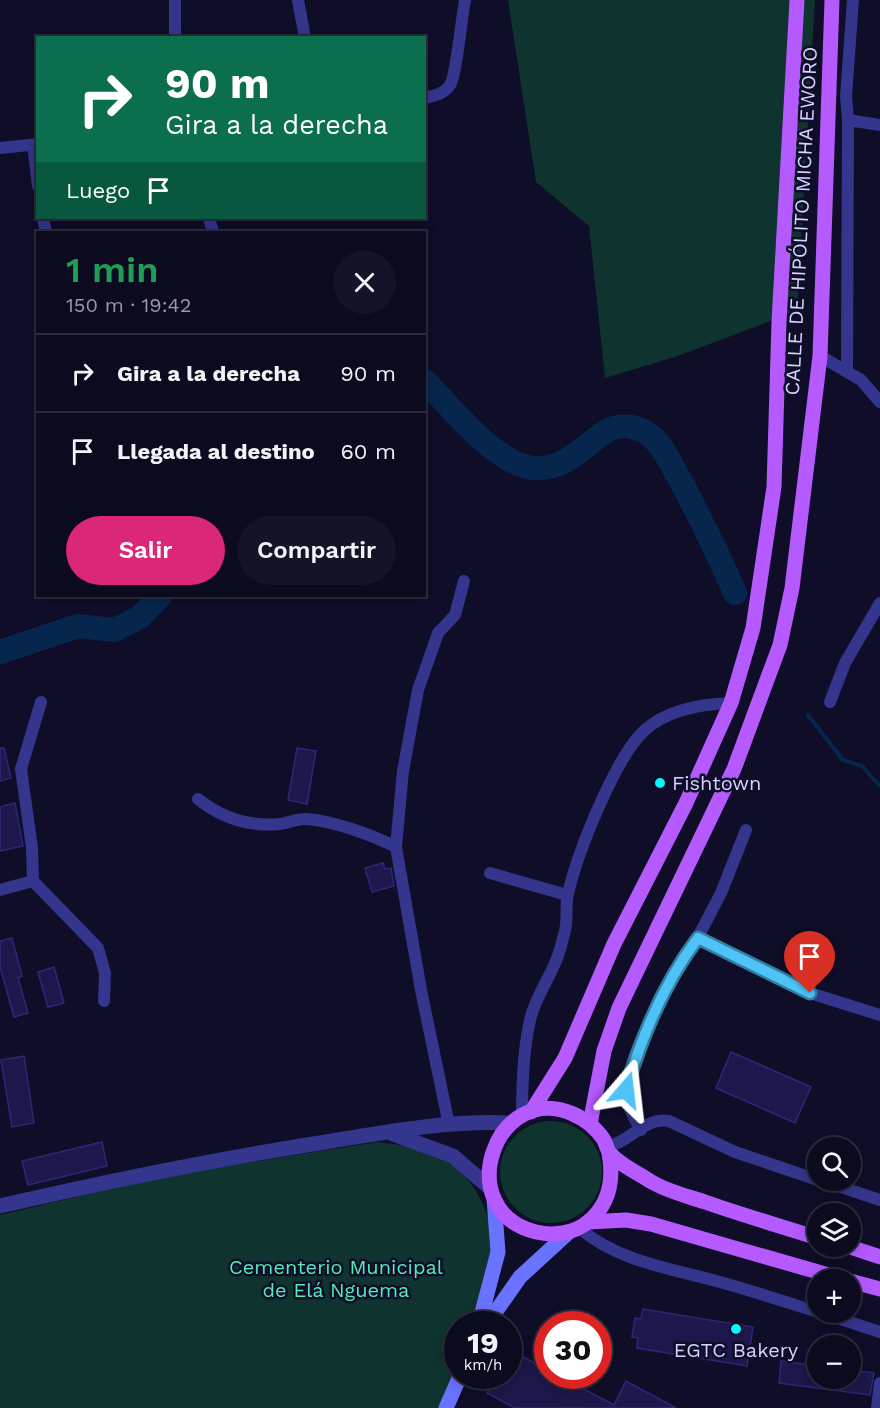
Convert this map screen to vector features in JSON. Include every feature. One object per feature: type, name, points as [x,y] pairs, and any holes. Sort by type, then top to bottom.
[{"type":"main road","name":"CALLE DE HIPÓLITO MICHA EWORO","points":[[522,1117],[565,1058],[614,944],[686,804],[731,703],[759,597],[774,487],[779,322],[797,0]]},
{"type":"main road","name":"CALLE DE HIPÓLITO MICHA EWORO","points":[[590,1124],[604,1051],[619,1008],[734,769],[780,645],[794,577],[820,356],[832,0]]},
{"type":"main road","points":[[482,1311],[498,1252],[488,1170],[491,1153],[499,1136],[522,1117],[552,1109],[572,1113],[590,1124],[608,1150],[653,1183],[807,1235]]},
{"type":"main road","points":[[496,1311],[520,1276],[601,1208],[610,1191],[613,1172],[608,1150]]},
{"type":"main road","points":[[492,1194],[507,1217],[525,1229],[547,1234],[626,1220],[651,1224],[809,1269]]},
{"type":"main road","points":[[861,1251],[880,1257]]},
{"type":"main road","points":[[861,1284],[880,1289]]},
{"type":"main road","points":[[446,1408],[454,1389]]},
{"type":"street","points":[[175,0],[176,36]]},
{"type":"street","points":[[298,0],[305,36]]},
{"type":"street","points":[[426,98],[439,95],[449,87],[455,74],[465,0]]},
{"type":"street","points":[[847,370],[848,120],[846,96],[853,0]]},
{"type":"street","points":[[848,120],[880,125]]},
{"type":"street","points":[[0,148],[35,144]]},
{"type":"street","points":[[820,356],[847,370],[880,402]]},
{"type":"street","points":[[449,1125],[421,990],[396,847],[403,771],[418,690],[438,633],[455,615],[464,581]]},
{"type":"street","points":[[830,702],[845,663],[880,603]]},
{"type":"street","points":[[41,702],[21,769],[32,848],[33,881],[98,948],[105,973],[104,1001]]},
{"type":"street","points":[[0,1206],[169,1169],[387,1132],[522,1117],[522,1086],[531,1017],[556,960],[566,926],[567,895],[594,818],[630,747],[645,729],[663,717],[700,705],[731,703]]},
{"type":"street","points":[[198,799],[227,818],[268,824],[304,819],[319,820],[379,838],[396,847]]},
{"type":"street","points":[[641,1130],[626,1096],[643,1037],[666,988],[698,938],[721,893],[746,830]]},
{"type":"street","points":[[490,873],[567,895]]},
{"type":"street","points":[[0,890],[33,881]]},
{"type":"street","points":[[698,938],[810,993],[880,1015]]},
{"type":"street","points":[[608,1150],[659,1119],[669,1121],[735,1152],[807,1176]]},
{"type":"street","points":[[387,1132],[453,1156],[492,1194]]},
{"type":"street","points":[[853,1191],[880,1200]]},
{"type":"street","points":[[578,1227],[611,1251],[638,1261],[721,1282],[807,1309]]},
{"type":"street","points":[[852,1323],[880,1332]]},
{"type":"street","points":[[877,1408],[880,1383]]},
{"type":"green space","points":[[508,0],[815,0],[797,311],[678,356],[605,378],[589,226],[536,182]]},
{"type":"green space","points":[[551,1121],[571,1125],[587,1136],[598,1152],[602,1172],[598,1192],[587,1208],[571,1219],[551,1223],[531,1219],[515,1208],[504,1192],[500,1172],[504,1152],[515,1136],[531,1125]]},
{"type":"green space","name":"Cementerio Municipal de Elá Nguema","points":[[377,1142],[419,1150],[435,1155],[455,1166],[474,1188],[488,1215],[494,1244],[494,1257],[480,1311],[444,1311],[444,1389],[447,1389],[439,1408],[0,1408],[0,1215],[160,1177]]},
{"type":"building","points":[[0,748],[4,748],[11,778],[0,781]]},
{"type":"building","points":[[297,748],[316,751],[307,804],[288,800]]},
{"type":"building","points":[[15,803],[23,846],[0,851],[0,807]]},
{"type":"building","points":[[383,863],[385,869],[391,868],[394,886],[372,892],[365,868]]},
{"type":"building","points":[[12,938],[22,976],[18,978],[28,1013],[14,1017],[0,967],[0,941]]},
{"type":"building","points":[[54,967],[64,1003],[48,1007],[38,972]]},
{"type":"building","points":[[731,1052],[811,1087],[795,1123],[716,1088]]},
{"type":"building","points":[[24,1056],[34,1123],[12,1127],[1,1060]]},
{"type":"building","points":[[102,1142],[107,1166],[28,1185],[22,1161]]},
{"type":"building","points":[[643,1309],[753,1327],[747,1366],[637,1348],[638,1338],[632,1337],[635,1318],[641,1319]]},
{"type":"building","points":[[522,1356],[534,1363],[534,1389],[584,1389],[614,1405],[626,1381],[676,1408],[515,1408],[487,1393],[489,1389],[522,1389]]},
{"type":"building","points":[[781,1361],[807,1365],[807,1387],[779,1383]]},
{"type":"building","points":[[861,1371],[874,1373],[870,1395],[824,1389],[861,1389]]},
{"type":"waterway","points":[[426,382],[489,445],[518,464],[533,468],[544,468],[563,462],[605,432],[616,427],[628,426],[646,432],[670,461],[735,593]]},
{"type":"waterway","points":[[0,652],[78,626],[114,630],[140,617],[159,597]]},
{"type":"waterway","points":[[808,715],[843,760],[862,766],[880,786]]},
{"type":"place","name":"Fishtown","points":[[660,783]]},
{"type":"place","name":"EGTC Bakery","points":[[736,1329]]},
{"type":"route","points":[[626,1090],[643,1037],[666,988],[698,938],[771,976],[810,993]]}]
